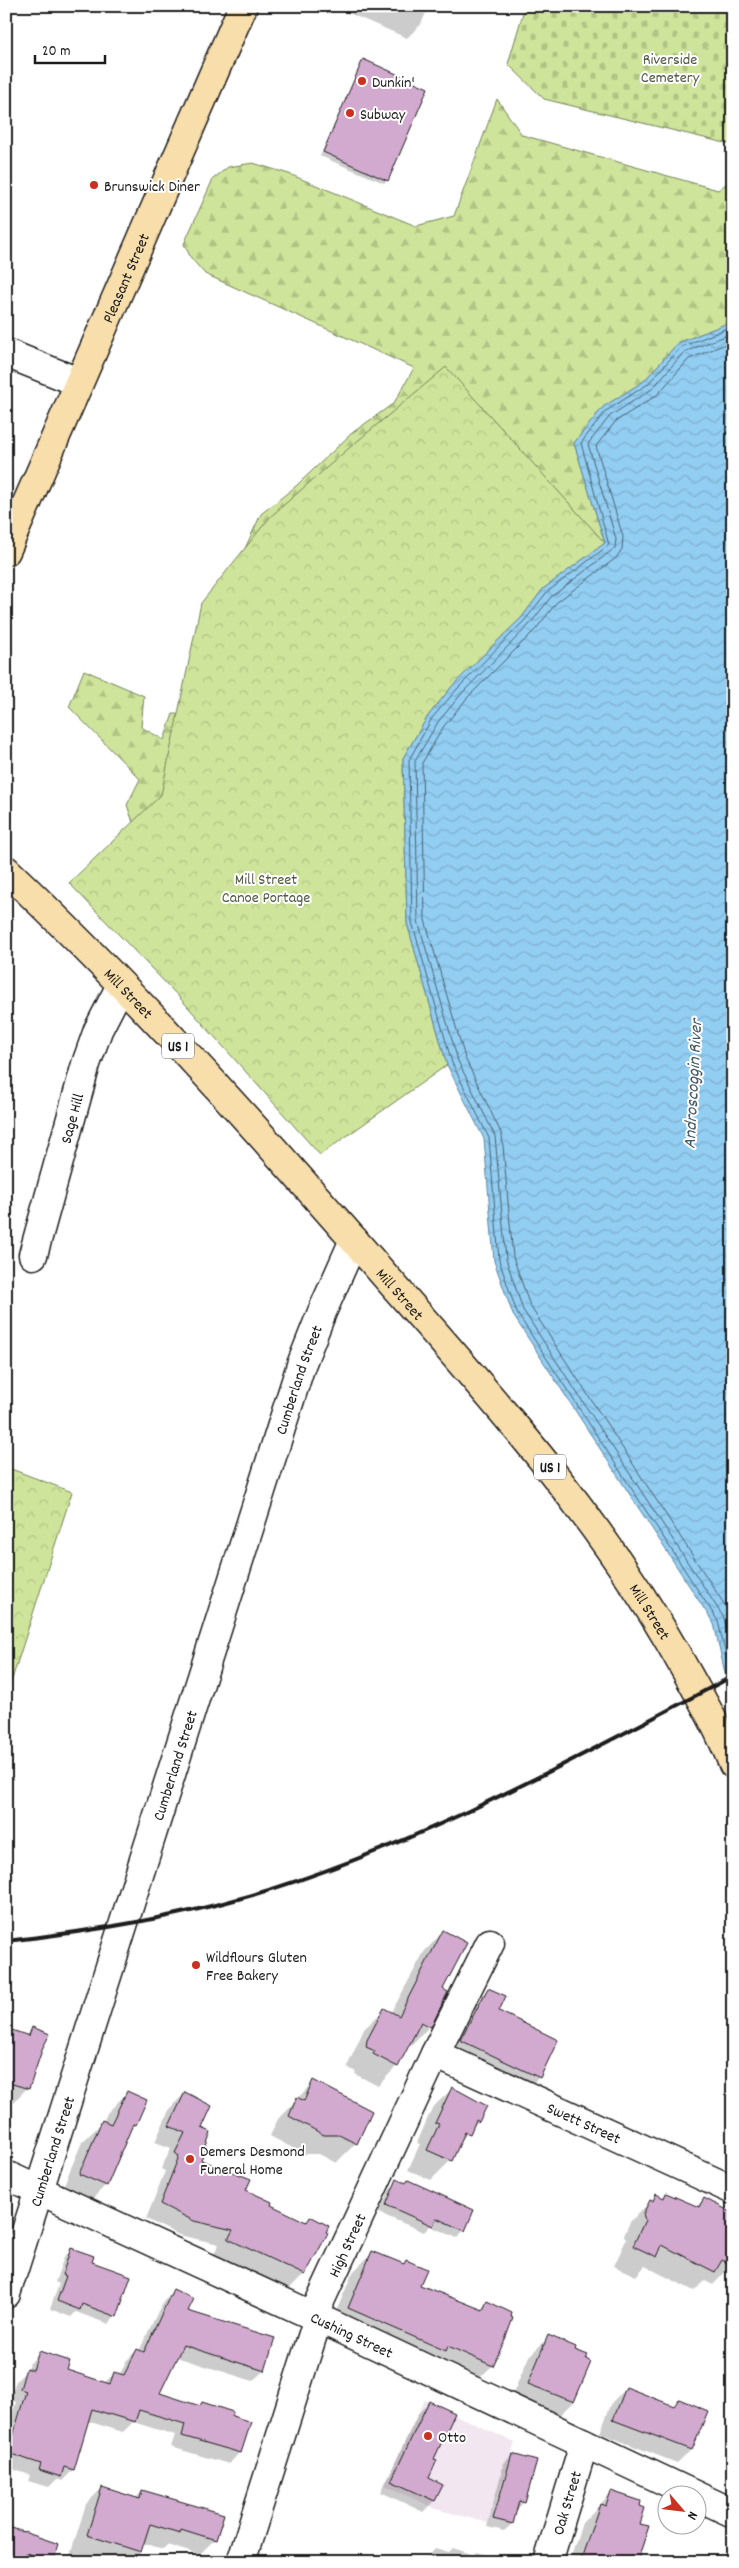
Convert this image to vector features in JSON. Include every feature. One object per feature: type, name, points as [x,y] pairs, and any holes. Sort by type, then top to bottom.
[{"type":"highway","name":"Pleasant Street","points":[[6,551],[243,6]]},
{"type":"highway","name":"Mill Street","points":[[6,870],[67,928],[189,1057],[518,1426],[596,1527],[652,1612],[702,1699],[733,1764]]},
{"type":"street","points":[[6,353],[78,382]]},
{"type":"street","name":"Sage Hill","points":[[33,1255],[86,1064],[98,1030],[121,985]]},
{"type":"street","name":"Cumberland Street","points":[[6,2294],[302,1366],[322,1312],[354,1240]]},
{"type":"street","name":"High Street","points":[[241,2562],[318,2318],[320,2301],[435,2054],[490,1943]]},
{"type":"street","name":"Swett Street","points":[[435,2054],[733,2190]]},
{"type":"street","name":"Cushing Street","points":[[6,2175],[318,2318],[733,2513]]},
{"type":"street","name":"Oak Street","points":[[548,2562],[584,2443]]},
{"type":"shaded area","points":[[424,2400],[515,2443],[488,2523],[436,2509],[385,2485]]},
{"type":"green space","name":"Riverside Cemetery","points":[[525,6],[733,6],[733,145],[544,99],[508,64]]},
{"type":"green space","points":[[497,99],[522,135],[718,190],[733,179],[733,321],[678,343],[644,381],[603,407],[574,443],[605,543],[135,828],[127,805],[140,779],[69,707],[84,670],[144,696],[141,727],[164,740],[173,714],[195,715],[215,613],[261,514],[296,486],[352,433],[394,403],[414,368],[205,274],[191,258],[184,244],[213,179],[228,167],[253,163],[289,174],[416,226],[454,216]]},
{"type":"green space","name":"Mill Street Canoe Portage","points":[[446,367],[605,543],[543,589],[522,617],[454,684],[428,716],[403,758],[407,923],[447,1065],[320,1155],[179,997],[69,883],[161,795],[201,603],[270,517]]},
{"type":"green space","points":[[6,1467],[72,1492],[6,1698]]},
{"type":"water","name":"Androscoggin River","points":[[733,321],[733,1709],[714,1624],[513,1315],[494,1261],[484,1139],[447,1065],[407,923],[403,758],[428,716],[454,684],[522,617],[543,589],[605,543],[574,443],[603,407],[644,381],[678,343]]},
{"type":"building","points":[[363,59],[428,88],[388,181],[323,152]]},
{"type":"building","points":[[443,1930],[467,1943],[443,1989],[448,1992],[431,2027],[421,2022],[398,2067],[373,2054],[375,2051],[366,2047],[367,2040],[384,2008],[399,2016]]},
{"type":"building","points":[[488,1988],[506,1996],[499,2011],[558,2040],[540,2078],[460,2040]]},
{"type":"building","points":[[32,2027],[50,2034],[43,2047],[29,2089],[6,2082],[6,2028],[29,2036]]},
{"type":"building","points":[[313,2080],[372,2111],[357,2144],[339,2135],[324,2135],[289,2116],[297,2097],[304,2101]]},
{"type":"building","points":[[452,2087],[487,2106],[479,2122],[476,2120],[470,2134],[465,2132],[452,2161],[427,2150],[439,2124],[435,2123]]},
{"type":"building","points":[[127,2091],[147,2100],[136,2125],[133,2124],[107,2186],[79,2174],[102,2120],[111,2124]]},
{"type":"building","points":[[185,2092],[212,2106],[202,2128],[211,2132],[201,2160],[251,2179],[246,2190],[272,2202],[271,2205],[304,2221],[307,2222],[310,2216],[329,2226],[326,2232],[328,2233],[305,2275],[228,2239],[233,2230],[194,2221],[160,2204],[179,2156],[175,2153],[185,2133],[169,2126]]},
{"type":"building","points":[[397,2179],[406,2183],[408,2180],[474,2210],[465,2231],[436,2218],[433,2226],[386,2205]]},
{"type":"building","points":[[666,2193],[699,2207],[704,2198],[733,2213],[733,2265],[722,2260],[715,2272],[662,2245],[657,2257],[633,2246],[645,2220],[643,2214],[650,2200],[653,2201],[656,2194],[664,2198]]},
{"type":"building","points":[[71,2248],[94,2256],[92,2262],[131,2276],[117,2317],[82,2304],[80,2310],[57,2301],[66,2276],[62,2275]]},
{"type":"building","points":[[372,2251],[404,2264],[406,2260],[427,2269],[420,2285],[483,2310],[487,2301],[512,2313],[511,2317],[513,2318],[493,2366],[448,2346],[446,2351],[348,2308]]},
{"type":"building","points":[[173,2289],[194,2299],[188,2311],[275,2338],[265,2371],[183,2345],[160,2393],[200,2406],[202,2402],[233,2412],[232,2416],[251,2422],[241,2453],[182,2436],[185,2424],[139,2410],[135,2422],[92,2409],[74,2470],[64,2467],[61,2477],[39,2470],[41,2464],[8,2453],[26,2391],[20,2389],[26,2368],[33,2370],[39,2351],[70,2361],[67,2370],[110,2384],[114,2372],[124,2375],[137,2349],[144,2352]]},
{"type":"building","points":[[548,2335],[576,2347],[575,2350],[588,2355],[586,2359],[591,2362],[574,2402],[528,2384]]},
{"type":"building","points":[[626,2387],[674,2406],[679,2399],[708,2411],[692,2450],[613,2420]]},
{"type":"building","name":"Otto","points":[[429,2401],[455,2413],[434,2459],[437,2460],[429,2478],[443,2485],[435,2501],[391,2481]]},
{"type":"building","points":[[512,2454],[537,2461],[525,2503],[519,2501],[513,2524],[493,2519]]},
{"type":"building","points":[[102,2487],[140,2499],[142,2490],[224,2514],[216,2540],[181,2529],[180,2533],[150,2524],[141,2552],[87,2535]]},
{"type":"building","points":[[611,2491],[641,2501],[640,2506],[645,2508],[640,2524],[649,2526],[637,2562],[580,2562],[600,2504],[606,2506]]},
{"type":"building","points":[[6,2526],[59,2544],[53,2562],[26,2553],[23,2562],[6,2559]]},
{"type":"railway","points":[[6,1941],[98,1929],[159,1918],[249,1896],[312,1876],[374,1852],[496,1798],[733,1676]]},
{"type":"place","name":"Dunkin'","points":[[362,81]]},
{"type":"place","name":"Subway","points":[[350,113]]},
{"type":"place","name":"Brunswick Diner","points":[[94,185]]},
{"type":"place","name":"Wildflours Gluten Free Bakery","points":[[196,1965]]},
{"type":"place","name":"Demers Desmond Funeral Home","points":[[190,2159]]},
{"type":"place","name":"Otto","points":[[428,2436]]}]
